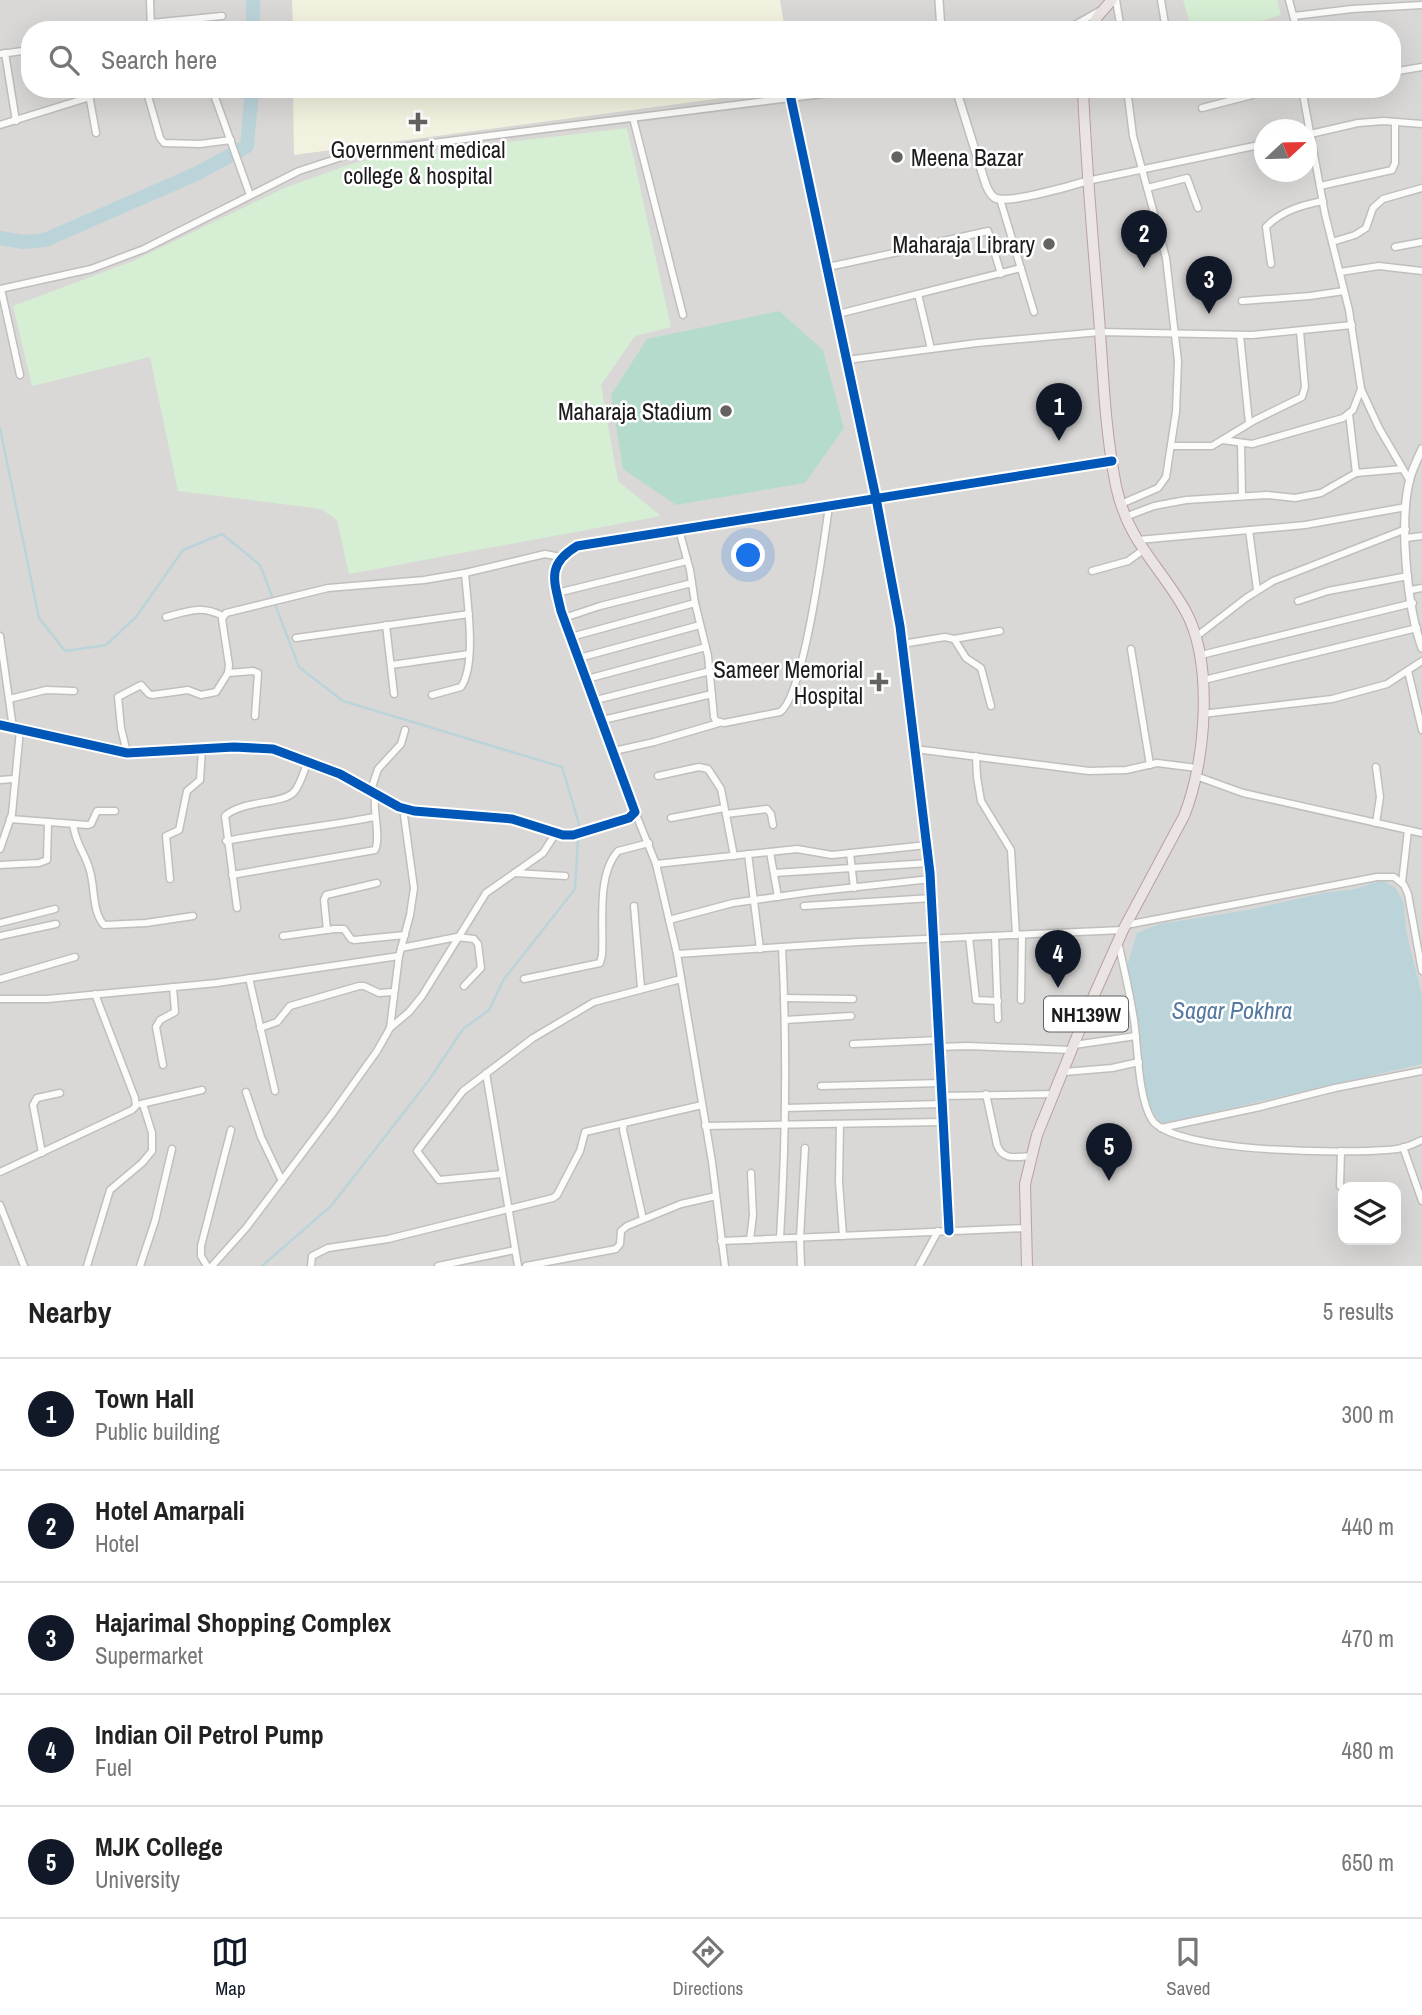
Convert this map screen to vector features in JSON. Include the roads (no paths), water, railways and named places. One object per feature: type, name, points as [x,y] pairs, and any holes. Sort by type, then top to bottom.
[{"type":"highway","points":[[1096,21],[1114,0]]},
{"type":"highway","name":"NH139W","points":[[1027,1266],[1025,1184],[1031,1156],[1118,942],[1184,816],[1197,772],[1204,680],[1197,636],[1184,608],[1136,541],[1121,504],[1112,461],[1087,181],[1083,98]]},
{"type":"street","points":[[150,0],[151,21]]},
{"type":"street","points":[[939,0],[940,21]]},
{"type":"street","points":[[1114,0],[1119,21]]},
{"type":"street","points":[[1161,0],[1164,21]]},
{"type":"street","points":[[1289,0],[1295,21]]},
{"type":"street","points":[[1294,16],[1422,5]]},
{"type":"street","points":[[1082,21],[1104,9]]},
{"type":"street","points":[[186,21],[222,16]]},
{"type":"street","points":[[16,121],[2,54],[21,51]]},
{"type":"street","points":[[1401,70],[1422,67]]},
{"type":"street","points":[[0,125],[76,98]]},
{"type":"street","points":[[90,98],[96,133]]},
{"type":"street","points":[[149,98],[160,138],[164,142],[232,143]]},
{"type":"street","points":[[215,98],[250,195]]},
{"type":"street","points":[[20,375],[1,289],[91,269],[144,249],[299,171],[354,153],[798,98]]},
{"type":"street","points":[[959,98],[989,191],[1000,199],[1026,196],[1254,146]]},
{"type":"street","points":[[1121,504],[1150,493],[1162,484],[1171,446],[1178,361],[1166,258],[1133,136],[1128,98]]},
{"type":"street","points":[[1202,108],[1244,98]]},
{"type":"street","points":[[1303,98],[1306,119]]},
{"type":"street","points":[[791,99],[894,587],[931,879],[949,1231]]},
{"type":"street","points":[[633,118],[683,315]]},
{"type":"street","points":[[1317,133],[1384,121],[1422,124]]},
{"type":"street","points":[[1320,187],[1392,170],[1395,163],[1395,122]]},
{"type":"street","points":[[1317,174],[1352,325],[1361,389],[1379,428],[1410,481]]},
{"type":"street","points":[[1147,188],[1187,178],[1198,208]]},
{"type":"street","points":[[1332,242],[1355,235],[1366,228],[1373,208],[1383,199],[1422,188]]},
{"type":"street","points":[[1000,199],[1034,312]]},
{"type":"street","points":[[1271,264],[1266,227],[1297,207],[1323,201]]},
{"type":"street","points":[[939,242],[988,231],[1001,274]]},
{"type":"street","points":[[1395,247],[1422,242]]},
{"type":"street","points":[[828,267],[903,251]]},
{"type":"street","points":[[1340,272],[1373,266],[1422,271]]},
{"type":"street","points":[[838,314],[1021,268]]},
{"type":"street","points":[[1241,301],[1344,291]]},
{"type":"street","points":[[918,295],[931,349]]},
{"type":"street","points":[[847,360],[1100,332],[1240,335],[1352,325]]},
{"type":"street","points":[[1171,446],[1206,447],[1302,397],[1305,387],[1300,331]]},
{"type":"street","points":[[1240,335],[1249,423]]},
{"type":"street","points":[[1356,473],[1349,414],[1361,389]]},
{"type":"street","points":[[1222,440],[1252,444],[1349,414]]},
{"type":"street","points":[[1241,444],[1242,496]]},
{"type":"street","points":[[1422,449],[1419,465],[1410,481],[1406,507],[1408,576],[1422,648]]},
{"type":"street","points":[[725,1266],[677,954],[656,864],[564,618],[557,593],[556,565],[561,557],[577,546],[1112,461]]},
{"type":"street","points":[[1125,517],[1168,502],[1267,495],[1295,498],[1321,493],[1356,473],[1402,469]]},
{"type":"street","points":[[614,751],[719,723],[780,712],[787,705],[806,652],[829,506]]},
{"type":"street","points":[[1136,541],[1315,524],[1406,507]]},
{"type":"street","points":[[679,530],[706,647],[714,717],[719,723]]},
{"type":"street","points":[[1249,530],[1257,590]]},
{"type":"street","points":[[1197,636],[1273,581],[1406,533],[1422,536]]},
{"type":"street","points":[[1092,571],[1128,561],[1143,550]]},
{"type":"street","points":[[166,617],[201,609],[223,616],[278,598],[328,588],[425,580],[545,554],[561,557]]},
{"type":"street","points":[[557,593],[687,561]]},
{"type":"street","points":[[432,695],[461,687],[465,678],[469,654],[465,573]]},
{"type":"street","points":[[1298,601],[1319,593],[1408,576]]},
{"type":"street","points":[[564,618],[692,583]]},
{"type":"street","points":[[1410,590],[1422,588]]},
{"type":"street","points":[[571,637],[695,603]]},
{"type":"street","points":[[1201,655],[1413,603]]},
{"type":"street","points":[[296,638],[468,614]]},
{"type":"street","points":[[128,753],[121,728],[118,697],[141,685],[152,695],[188,690],[201,695],[213,694],[220,688],[228,673],[223,616]]},
{"type":"street","points":[[386,625],[394,694]]},
{"type":"street","points":[[579,658],[700,625]]},
{"type":"street","points":[[1204,680],[1417,628]]},
{"type":"street","points":[[902,645],[1000,631]]},
{"type":"street","points":[[0,636],[3,673],[17,729],[10,819],[0,849]]},
{"type":"street","points":[[954,639],[966,659],[981,668],[991,706]]},
{"type":"street","points":[[587,679],[706,647]]},
{"type":"street","points":[[1131,649],[1150,765]]},
{"type":"street","points":[[391,665],[469,654]]},
{"type":"street","points":[[1202,714],[1332,699],[1387,684],[1422,661]]},
{"type":"street","points":[[596,700],[710,671]]},
{"type":"street","points":[[1408,671],[1422,730]]},
{"type":"street","points":[[228,673],[258,673],[255,716]]},
{"type":"street","points":[[9,699],[46,690],[74,691]]},
{"type":"street","points":[[603,720],[712,694]]},
{"type":"street","points":[[0,726],[128,753],[273,749],[340,774],[372,794],[403,808],[512,819],[556,833],[573,835],[629,818],[635,812]]},
{"type":"street","points":[[232,875],[374,850],[378,844],[372,794],[378,769],[401,744],[405,730]]},
{"type":"street","points":[[170,878],[166,836],[180,827],[187,791],[201,780],[202,749]]},
{"type":"street","points":[[915,749],[1088,771],[1126,770],[1163,763],[1197,772],[1244,793],[1422,833]]},
{"type":"street","points":[[976,756],[976,777],[981,801],[1011,850],[1019,935],[1021,1000]]},
{"type":"street","points":[[237,908],[226,841],[225,816],[241,806],[289,796],[295,790],[308,761]]},
{"type":"street","points":[[658,776],[705,767],[720,785],[734,856]]},
{"type":"street","points":[[1376,767],[1380,797],[1376,823]]},
{"type":"street","points":[[0,780],[14,779]]},
{"type":"street","points":[[390,1028],[399,956],[414,888],[403,808]]},
{"type":"street","points":[[671,818],[767,809],[773,825]]},
{"type":"street","points":[[10,819],[91,824],[97,811],[115,811]]},
{"type":"street","points":[[226,841],[328,827],[374,817]]},
{"type":"street","points":[[0,865],[40,863],[47,860],[48,822]]},
{"type":"street","points":[[73,824],[75,841],[87,861],[97,913],[104,925],[146,923],[193,916]]},
{"type":"street","points":[[1402,883],[1408,830]]},
{"type":"street","points":[[231,1130],[201,1246],[201,1256],[209,1266],[246,1228],[377,1051],[390,1028],[409,1012],[422,996],[486,893],[543,853],[556,833]]},
{"type":"street","points":[[524,979],[600,963],[603,898],[610,864],[618,851],[649,843]]},
{"type":"street","points":[[656,864],[802,849],[832,855],[927,845]]},
{"type":"street","points":[[770,852],[778,897]]},
{"type":"street","points":[[850,853],[854,888]]},
{"type":"street","points":[[748,854],[760,949]]},
{"type":"street","points":[[774,873],[929,863]]},
{"type":"street","points":[[513,873],[565,876]]},
{"type":"street","points":[[677,954],[1125,927],[1377,877],[1394,877],[1402,883],[1408,894],[1422,971]]},
{"type":"street","points":[[669,920],[733,903],[931,879]]},
{"type":"street","points":[[327,930],[324,900],[326,895],[377,883]]},
{"type":"street","points":[[804,906],[932,898]]},
{"type":"street","points":[[634,906],[641,988]]},
{"type":"street","points":[[0,922],[55,909]]},
{"type":"street","points":[[1413,921],[1422,920]]},
{"type":"street","points":[[0,936],[56,924]]},
{"type":"street","points":[[283,936],[344,929],[354,940],[405,935]]},
{"type":"street","points":[[995,936],[998,1019]]},
{"type":"street","points":[[401,948],[457,937],[470,937],[477,941],[482,964],[479,972],[464,985]]},
{"type":"street","points":[[969,937],[970,966],[976,1000],[998,1001]]},
{"type":"street","points":[[1118,942],[1148,1112],[1161,1128],[1186,1137],[1237,1146],[1298,1151],[1403,1147],[1422,1140]]},
{"type":"street","points":[[780,1238],[785,1125],[782,947]]},
{"type":"street","points":[[0,999],[26,1000],[173,987],[399,956]]},
{"type":"street","points":[[0,979],[75,957]]},
{"type":"street","points":[[249,978],[275,1091]]},
{"type":"street","points":[[502,1174],[439,1180],[417,1151],[454,1102],[486,1073],[533,1038],[582,1007],[641,988],[681,979]]},
{"type":"street","points":[[260,1028],[277,1022],[287,1009],[295,1004],[359,986],[379,993],[393,992]]},
{"type":"street","points":[[163,1065],[156,1027],[160,1020],[176,1012],[173,987]]},
{"type":"street","points":[[87,1266],[110,1190],[142,1163],[152,1150],[153,1141],[95,994]]},
{"type":"street","points":[[784,998],[853,999]]},
{"type":"street","points":[[785,1020],[851,1016]]},
{"type":"street","points":[[853,1044],[1073,1048],[1136,1035]]},
{"type":"street","points":[[1064,1072],[1112,1068],[1139,1062]]},
{"type":"street","points":[[1161,1128],[1335,1088],[1422,1072]]},
{"type":"street","points":[[486,1073],[518,1266]]},
{"type":"street","points":[[821,1086],[941,1083]]},
{"type":"street","points":[[0,1172],[139,1105],[202,1090]]},
{"type":"street","points":[[246,1092],[264,1146],[282,1181]]},
{"type":"street","points":[[41,1153],[33,1105],[37,1098],[60,1093]]},
{"type":"street","points":[[785,1108],[942,1100],[986,1094],[1055,1094]]},
{"type":"street","points":[[986,1094],[1000,1153],[1008,1157],[1031,1156]]},
{"type":"street","points":[[311,1266],[312,1256],[320,1251],[410,1234],[553,1198],[580,1151],[585,1132],[702,1105]]},
{"type":"street","points":[[705,1126],[943,1122]]},
{"type":"street","points":[[624,1123],[623,1130],[643,1219]]},
{"type":"street","points":[[840,1124],[839,1182],[843,1236]]},
{"type":"street","points":[[1403,1147],[1422,1200]]},
{"type":"street","points":[[801,1266],[805,1148]]},
{"type":"street","points":[[140,1266],[155,1221],[172,1149]]},
{"type":"street","points":[[1340,1182],[1341,1151]]},
{"type":"street","points":[[750,1240],[753,1215],[751,1172]]},
{"type":"street","points":[[526,1266],[616,1249],[620,1244],[623,1228],[681,1204],[716,1196]]},
{"type":"street","points":[[0,1205],[24,1266]]},
{"type":"street","points":[[721,1241],[1026,1228]]},
{"type":"street","points":[[919,1266],[938,1231]]},
{"type":"street","points":[[438,1266],[515,1250]]},
{"type":"water","name":"Sagar Pokhra","points":[[1382,880],[1396,888],[1404,904],[1406,931],[1422,996],[1422,1064],[1160,1123],[1151,1109],[1143,1082],[1127,966],[1137,933],[1159,924],[1355,889]]},
{"type":"waterway","points":[[253,0],[253,21]]},
{"type":"waterway","points":[[0,238],[23,242],[45,240],[198,173],[247,146],[251,98]]},
{"type":"waterway","points":[[0,428],[39,618],[65,651],[106,645],[136,617],[183,550],[222,534],[260,565],[299,667],[343,701],[562,767],[579,824],[575,889],[504,979],[489,1010],[463,1029],[429,1080],[331,1206],[262,1266]]},
{"type":"place","name":"Government medical college & hospital","points":[[418,122]]},
{"type":"place","name":"Meena Bazar","points":[[897,157]]},
{"type":"place","name":"Maharaja Library","points":[[1049,244]]},
{"type":"place","name":"Hotel Amarpali","points":[[1144,268]]},
{"type":"place","name":"Hajarimal Shopping Complex","points":[[1209,314]]},
{"type":"place","name":"Maharaja Stadium","points":[[726,411]]},
{"type":"place","name":"Town Hall","points":[[1059,441]]},
{"type":"place","name":"Sameer Memorial Hospital","points":[[879,682]]},
{"type":"place","name":"Indian Oil Petrol Pump","points":[[1058,988]]},
{"type":"place","name":"MJK College","points":[[1109,1181]]}]
